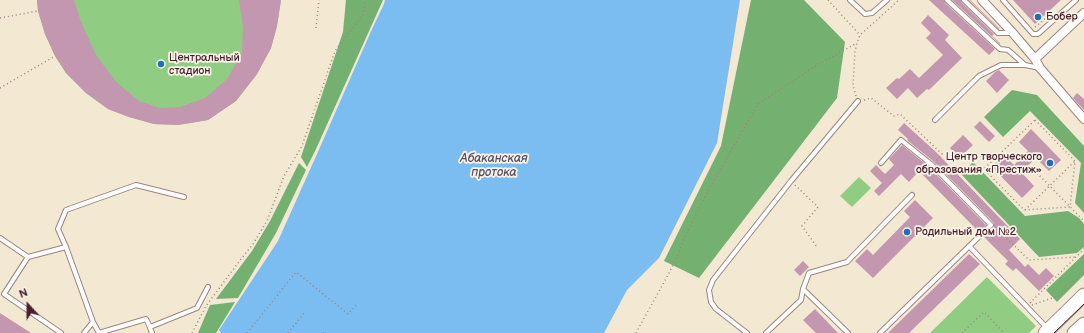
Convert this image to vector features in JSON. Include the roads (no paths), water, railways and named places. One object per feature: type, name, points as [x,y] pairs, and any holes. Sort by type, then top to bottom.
[{"type":"highway","points":[[1046,331],[1084,295]]},
{"type":"highway","points":[[1074,333],[1084,324]]},
{"type":"street","points":[[982,0],[1012,32],[1035,59],[1040,68],[1084,119]]},
{"type":"street","points":[[1035,59],[1084,13]]},
{"type":"lane","points":[[850,0],[865,14],[872,13],[887,0]]},
{"type":"lane","points":[[947,0],[1000,49],[1008,50],[1025,65]]},
{"type":"lane","points":[[964,0],[998,33],[1012,32]]},
{"type":"lane","points":[[1003,0],[1033,34],[1038,34],[1076,0]]},
{"type":"lane","points":[[935,120],[979,76],[1001,64],[1025,65],[1040,68]]},
{"type":"lane","points":[[747,333],[716,309],[711,302],[709,290],[713,280],[791,181],[858,101]]},
{"type":"lane","points":[[880,333],[991,225],[931,164],[902,140],[881,163]]},
{"type":"lane","points":[[152,333],[146,319],[99,333],[92,322],[66,247],[58,229],[66,210],[136,185],[184,197]]},
{"type":"lane","points":[[766,333],[801,300],[809,272],[847,262],[912,195]]},
{"type":"lane","points":[[0,238],[28,257]]},
{"type":"lane","points":[[969,246],[1027,307],[1046,331]]},
{"type":"lane","points":[[61,333],[4,294],[28,257],[66,247]]},
{"type":"lane","points":[[150,327],[197,308],[208,287]]},
{"type":"lane","points":[[804,289],[848,333]]},
{"type":"lane","points":[[84,333],[92,322]]},
{"type":"water","name":"Абаканская протока","points":[[385,0],[740,0],[717,143],[659,258],[627,290],[604,333],[221,333],[219,330],[278,241]]},
{"type":"tram line","points":[[1054,333],[1084,304]]},
{"type":"place","name":"Бобер","points":[[1038,17]]},
{"type":"place","name":"Центральный стадион","points":[[161,64]]},
{"type":"place","name":"Центр творческого образования «Престиж»","points":[[1050,163]]},
{"type":"place","name":"Родильный дом №2","points":[[907,232]]}]
